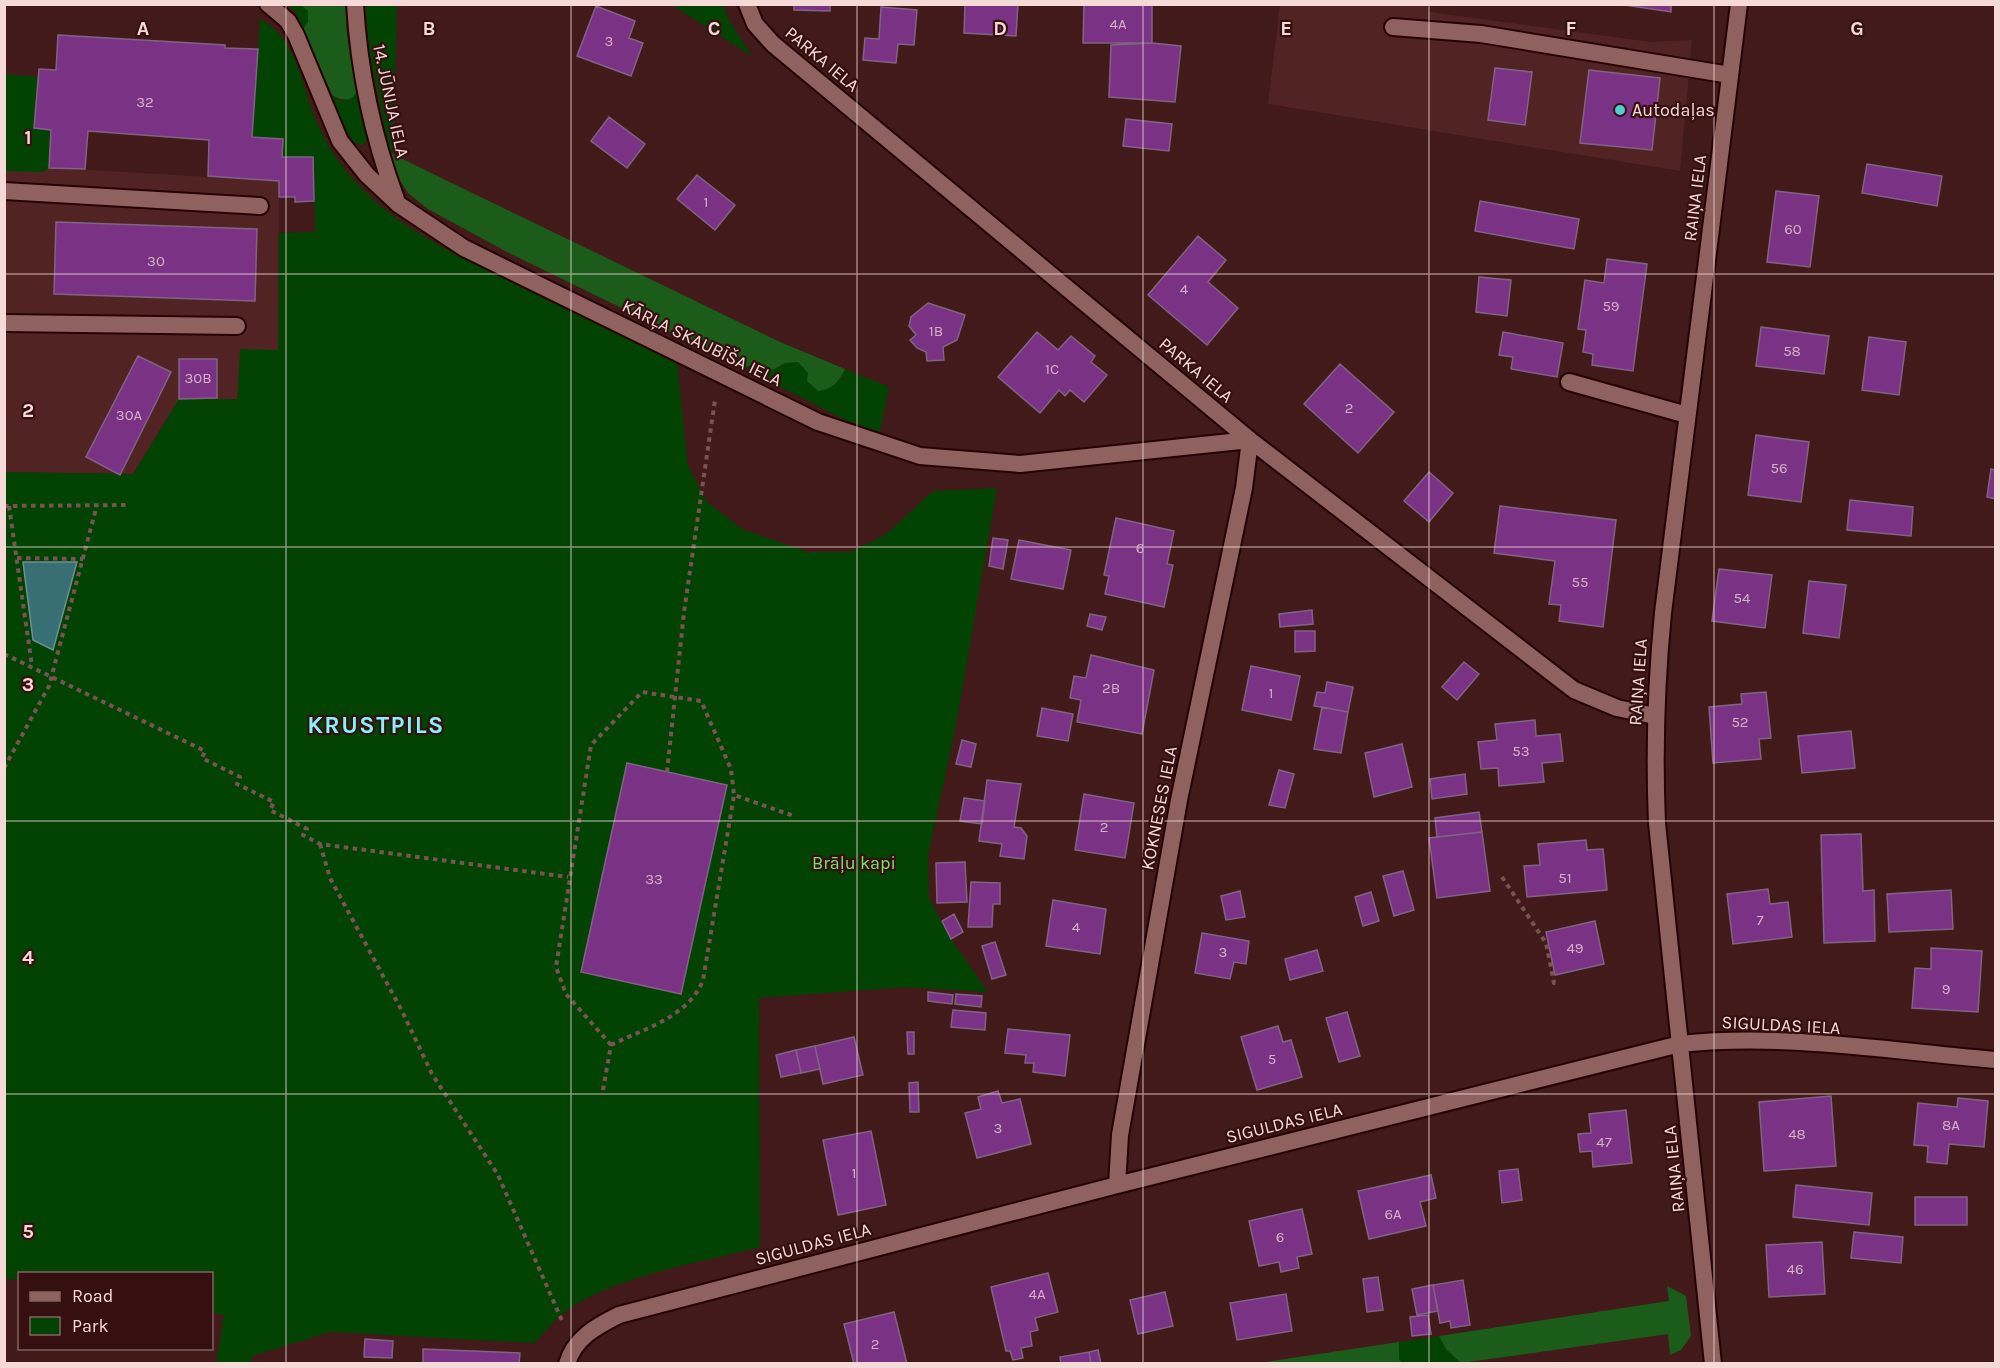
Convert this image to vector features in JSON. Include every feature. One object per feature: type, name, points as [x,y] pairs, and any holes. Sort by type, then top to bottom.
[{"type":"street","name":"KĀRĻA SKAUBĪŠA IELA","points":[[268,4],[288,21],[296,35],[340,141],[367,175],[398,204],[464,248],[818,422],[920,456],[1020,464],[1250,440]]},
{"type":"street","name":"14. JŪNIJA IELA","points":[[355,4],[357,39],[378,151],[398,204]]},
{"type":"street","name":"PARKA IELA","points":[[747,4],[755,24],[773,44],[1250,440],[1574,690],[1617,708],[1655,716]]},
{"type":"street","name":"RAIŅA IELA","points":[[1713,1364],[1657,823],[1655,716],[1663,614],[1739,4]]},
{"type":"street","points":[[1393,27],[1481,34],[1730,75]]},
{"type":"street","points":[[4,191],[260,206]]},
{"type":"street","points":[[4,323],[237,326]]},
{"type":"street","points":[[1569,382],[1687,415]]},
{"type":"street","name":"KOKNESES IELA","points":[[1117,1185],[1120,1136],[1179,800],[1244,489],[1250,440]]},
{"type":"street","name":"SIGULDAS IELA","points":[[580,1340],[594,1328],[629,1312],[1117,1185],[1680,1044],[1728,1039],[1770,1041],[1995,1060]]},
{"type":"street","points":[[567,1364],[580,1340]]},
{"type":"path","points":[[667,772],[684,612],[719,373]]},
{"type":"path","points":[[32,666],[17,558],[7,506],[129,505]]},
{"type":"path","points":[[4,768],[49,686],[97,506]]},
{"type":"path","points":[[17,558],[83,559]]},
{"type":"path","points":[[4,654],[52,675],[206,751],[202,758],[240,777],[237,784],[274,802],[270,810],[307,829],[303,836],[320,844],[568,877]]},
{"type":"path","points":[[603,1090],[610,1045],[566,994],[558,976],[556,956],[591,745],[642,692],[701,701],[731,769],[734,795],[699,991],[679,1012],[610,1045]]},
{"type":"path","points":[[734,795],[794,816]]},
{"type":"path","points":[[320,844],[330,878],[402,1011],[432,1074],[498,1175],[555,1310],[563,1323],[580,1340]]},
{"type":"path","points":[[1502,877],[1546,943],[1554,983],[1558,983]]},
{"type":"shaded area","points":[[1280,5],[1427,5],[1429,12],[1651,42],[1692,40],[1680,171],[1268,104]]},
{"type":"shaded area","points":[[4,165],[279,181],[278,350],[237,399],[179,399],[133,474],[5,472]]},
{"type":"green space","points":[[288,5],[301,5],[308,11],[308,22],[303,29],[296,13]]},
{"type":"green space","points":[[301,5],[346,5],[346,26],[357,85],[356,93],[351,98],[339,99],[332,95],[303,29],[308,22],[308,11]]},
{"type":"green space","points":[[364,5],[397,5],[393,153],[390,153],[367,40]]},
{"type":"green space","points":[[672,5],[723,5],[729,20],[752,56]]},
{"type":"green space","name":"Brāļu kapi","points":[[260,19],[273,28],[292,53],[313,113],[333,153],[356,183],[380,206],[438,245],[677,362],[688,466],[707,502],[742,529],[808,552],[850,552],[885,535],[933,491],[997,488],[956,725],[928,855],[929,898],[951,939],[988,992],[906,987],[759,998],[760,1247],[683,1265],[602,1291],[560,1316],[535,1343],[330,1332],[252,1356],[251,1363],[216,1363],[224,1315],[213,1313],[213,1272],[18,1272],[18,1280],[5,1278],[4,472],[133,474],[179,399],[237,399],[240,349],[278,350],[279,233],[315,232],[314,201],[282,157],[283,139],[252,137]]},
{"type":"green space","points":[[4,74],[38,77],[34,128],[51,130],[49,168],[43,172],[5,171]]},
{"type":"green space","points":[[357,88],[367,135],[366,142],[362,145],[355,143],[344,128],[332,95],[341,101],[353,97]]},
{"type":"green space","points":[[390,153],[780,342],[845,369],[840,378],[828,389],[818,391],[807,381],[808,373],[798,362],[785,363],[773,370],[755,363],[744,368],[505,251],[428,209],[408,193],[395,173]]},
{"type":"green space","points":[[798,362],[808,373],[818,391],[828,389],[840,378],[845,369],[889,387],[880,432],[843,419],[744,368],[755,363],[773,370],[785,363]]},
{"type":"green space","points":[[1667,1286],[1686,1296],[1691,1336],[1681,1350],[1670,1355],[1668,1334],[1461,1363],[1446,1349],[1439,1336],[1669,1301]]},
{"type":"green space","points":[[1439,1336],[1446,1349],[1461,1363],[1402,1363],[1399,1359],[1399,1342]]},
{"type":"green space","points":[[1399,1342],[1399,1359],[1402,1363],[1258,1363]]},
{"type":"water","points":[[23,562],[77,562],[53,650],[33,640]]},
{"type":"building","points":[[794,4],[830,4],[830,11],[794,10]]},
{"type":"building","points":[[965,4],[1018,4],[1016,36],[964,33]]},
{"type":"building","points":[[1084,4],[1152,4],[1152,43],[1083,43]]},
{"type":"building","points":[[1618,4],[1671,4],[1671,12]]},
{"type":"building","points":[[596,6],[635,21],[629,38],[643,43],[631,76],[577,56]]},
{"type":"building","points":[[881,7],[917,10],[914,45],[898,44],[896,63],[863,60],[865,38],[879,39]]},
{"type":"building","points":[[58,35],[258,49],[252,137],[283,139],[282,157],[313,157],[314,201],[295,202],[295,197],[279,197],[279,181],[208,176],[209,140],[88,131],[85,169],[49,168],[51,130],[34,128],[39,69],[56,70]]},
{"type":"building","points":[[1152,43],[1181,46],[1175,102],[1109,97],[1111,45]]},
{"type":"building","points":[[1495,68],[1532,72],[1525,125],[1488,120]]},
{"type":"building","name":"Autodaļas","points":[[1589,70],[1660,78],[1652,150],[1580,143]]},
{"type":"building","points":[[609,117],[645,144],[627,168],[591,141]]},
{"type":"building","points":[[1126,119],[1172,124],[1169,151],[1123,146]]},
{"type":"building","points":[[1867,164],[1942,176],[1937,206],[1862,193]]},
{"type":"building","points":[[697,175],[735,205],[715,230],[677,199]]},
{"type":"building","points":[[1776,191],[1819,196],[1810,267],[1767,262]]},
{"type":"building","points":[[1480,201],[1579,219],[1574,249],[1475,231]]},
{"type":"building","points":[[56,222],[257,229],[255,301],[54,294]]},
{"type":"building","points":[[1198,236],[1226,260],[1208,282],[1238,308],[1207,345],[1148,295]]},
{"type":"building","points":[[1607,259],[1647,264],[1633,371],[1592,365],[1593,354],[1583,352],[1586,330],[1578,329],[1585,280],[1604,283]]},
{"type":"building","points":[[1479,277],[1511,280],[1507,316],[1476,312]]},
{"type":"building","points":[[928,303],[965,315],[957,340],[943,347],[944,360],[927,361],[926,352],[917,348],[910,340],[916,335],[909,326],[911,317]]},
{"type":"building","points":[[1761,327],[1829,336],[1824,374],[1756,366]]},
{"type":"building","points":[[1037,332],[1058,350],[1071,336],[1095,356],[1091,362],[1107,375],[1084,402],[1070,390],[1065,396],[1059,390],[1040,413],[998,377]]},
{"type":"building","points":[[1503,332],[1563,343],[1557,377],[1511,369],[1513,357],[1499,355]]},
{"type":"building","points":[[1869,337],[1906,342],[1899,395],[1862,390]]},
{"type":"building","points":[[138,356],[171,372],[120,475],[86,457]]},
{"type":"building","points":[[179,359],[217,359],[217,398],[179,399]]},
{"type":"building","points":[[1340,364],[1394,412],[1358,453],[1304,404]]},
{"type":"building","points":[[1756,435],[1809,442],[1801,502],[1748,495]]},
{"type":"building","points":[[1991,469],[1996,470],[1996,499],[1987,497]]},
{"type":"building","points":[[1429,472],[1453,493],[1429,522],[1404,501]]},
{"type":"building","points":[[1850,500],[1913,507],[1911,536],[1847,530]]},
{"type":"building","points":[[1500,506],[1616,520],[1603,627],[1559,621],[1561,605],[1549,604],[1555,561],[1494,553]]},
{"type":"building","points":[[1116,518],[1174,531],[1167,564],[1173,565],[1164,607],[1105,594],[1109,576],[1104,575]]},
{"type":"building","points":[[993,538],[1008,540],[1003,569],[989,566]]},
{"type":"building","points":[[1019,540],[1071,550],[1063,589],[1011,579]]},
{"type":"building","points":[[1719,569],[1772,575],[1765,628],[1712,621]]},
{"type":"building","points":[[1809,581],[1846,585],[1839,638],[1803,633]]},
{"type":"building","points":[[1312,610],[1313,624],[1280,627],[1279,614]]},
{"type":"building","points":[[1090,614],[1106,617],[1102,630],[1087,626]]},
{"type":"building","points":[[1295,631],[1315,631],[1315,651],[1295,652]]},
{"type":"building","points":[[1091,655],[1154,670],[1142,734],[1077,722],[1081,700],[1070,698],[1074,676],[1086,678]]},
{"type":"building","points":[[1464,662],[1479,674],[1457,700],[1442,687]]},
{"type":"building","points":[[1251,666],[1300,676],[1291,720],[1242,710]]},
{"type":"building","points":[[1327,682],[1353,687],[1348,712],[1314,706],[1317,692],[1325,693]]},
{"type":"building","points":[[1766,692],[1771,738],[1759,739],[1761,759],[1713,763],[1709,707],[1742,704],[1741,694]]},
{"type":"building","points":[[1322,707],[1348,712],[1341,753],[1314,749]]},
{"type":"building","points":[[1042,708],[1073,714],[1068,741],[1037,736]]},
{"type":"building","points":[[1535,720],[1536,736],[1560,734],[1563,761],[1542,763],[1544,782],[1499,786],[1498,768],[1481,769],[1478,742],[1497,740],[1495,724]]},
{"type":"building","points":[[1851,731],[1855,768],[1802,773],[1798,736]]},
{"type":"building","points":[[962,740],[976,744],[971,767],[956,764]]},
{"type":"building","points":[[1402,744],[1412,787],[1374,797],[1365,753]]},
{"type":"building","points":[[627,763],[727,785],[681,994],[581,972]]},
{"type":"building","points":[[1279,770],[1294,774],[1285,808],[1269,805]]},
{"type":"building","points":[[1465,774],[1467,794],[1432,799],[1430,779]]},
{"type":"building","points":[[987,780],[1021,784],[1014,827],[1021,828],[1027,836],[1024,859],[1000,856],[1002,844],[979,841]]},
{"type":"building","points":[[1084,794],[1134,803],[1125,858],[1075,850]]},
{"type":"building","points":[[964,798],[985,801],[982,824],[960,821]]},
{"type":"building","points":[[1479,812],[1482,832],[1437,837],[1435,818]]},
{"type":"building","points":[[1482,832],[1490,891],[1437,898],[1429,838]]},
{"type":"building","points":[[1861,834],[1863,891],[1874,890],[1875,941],[1824,943],[1821,835]]},
{"type":"building","points":[[1586,840],[1587,850],[1603,849],[1607,890],[1527,897],[1524,866],[1540,865],[1538,844]]},
{"type":"building","points":[[965,862],[967,902],[937,903],[936,863]]},
{"type":"building","points":[[1403,871],[1414,910],[1394,916],[1383,876]]},
{"type":"building","points":[[971,882],[1000,883],[1000,904],[993,904],[992,927],[968,927]]},
{"type":"building","points":[[1768,889],[1770,904],[1788,902],[1792,937],[1733,944],[1727,894]]},
{"type":"building","points":[[1951,890],[1953,929],[1889,932],[1887,894]]},
{"type":"building","points":[[1240,891],[1245,917],[1226,920],[1221,896]]},
{"type":"building","points":[[1371,892],[1379,921],[1363,926],[1355,897]]},
{"type":"building","points":[[1053,900],[1106,909],[1100,954],[1046,946]]},
{"type":"building","points":[[954,914],[963,932],[951,939],[942,921]]},
{"type":"building","points":[[1595,921],[1604,964],[1555,975],[1546,932]]},
{"type":"building","points":[[1202,933],[1249,941],[1246,964],[1234,962],[1230,979],[1195,973]]},
{"type":"building","points":[[995,942],[1006,975],[992,979],[982,946]]},
{"type":"building","points":[[1931,948],[1982,951],[1978,1012],[1912,1008],[1915,968],[1931,969]]},
{"type":"building","points":[[1317,950],[1323,971],[1290,980],[1285,959]]},
{"type":"building","points":[[928,992],[953,995],[952,1004],[928,1001]]},
{"type":"building","points":[[956,994],[982,996],[981,1007],[955,1004]]},
{"type":"building","points":[[953,1010],[986,1013],[985,1030],[951,1027]]},
{"type":"building","points":[[1347,1012],[1360,1056],[1339,1062],[1326,1018]]},
{"type":"building","points":[[1278,1026],[1283,1042],[1291,1040],[1302,1077],[1257,1090],[1241,1037]]},
{"type":"building","points":[[1008,1029],[1070,1035],[1065,1076],[1033,1072],[1034,1063],[1025,1063],[1026,1055],[1005,1053]]},
{"type":"building","points":[[907,1032],[914,1032],[914,1054],[908,1054]]},
{"type":"building","points":[[854,1037],[863,1075],[823,1084],[815,1046]]},
{"type":"building","points":[[815,1046],[820,1069],[801,1073],[796,1050]]},
{"type":"building","points":[[796,1050],[801,1073],[781,1077],[776,1055]]},
{"type":"building","points":[[918,1082],[919,1112],[910,1112],[909,1083]]},
{"type":"building","points":[[998,1091],[1002,1103],[1020,1099],[1031,1144],[977,1158],[965,1113],[981,1109],[978,1097]]},
{"type":"building","points":[[1831,1096],[1836,1166],[1764,1171],[1759,1102]]},
{"type":"building","points":[[1958,1098],[1988,1101],[1984,1147],[1949,1144],[1947,1164],[1927,1162],[1928,1146],[1914,1145],[1918,1103],[1957,1107]]},
{"type":"building","points":[[1626,1110],[1632,1163],[1593,1167],[1592,1151],[1580,1152],[1578,1134],[1591,1133],[1589,1114]]},
{"type":"building","points":[[871,1131],[886,1205],[838,1215],[823,1140]]},
{"type":"building","points":[[1518,1169],[1522,1200],[1502,1203],[1499,1171]]},
{"type":"building","points":[[1431,1175],[1436,1198],[1420,1202],[1426,1226],[1369,1239],[1358,1191]]},
{"type":"building","points":[[1796,1185],[1872,1193],[1869,1225],[1793,1217]]},
{"type":"building","points":[[1915,1197],[1967,1197],[1967,1225],[1915,1225]]},
{"type":"building","points":[[1302,1209],[1312,1254],[1297,1257],[1299,1268],[1281,1272],[1279,1262],[1259,1266],[1249,1221]]},
{"type":"building","points":[[1854,1232],[1903,1237],[1901,1263],[1851,1258]]},
{"type":"building","points":[[1822,1242],[1825,1294],[1769,1297],[1766,1245]]},
{"type":"building","points":[[1048,1273],[1058,1312],[1035,1318],[1038,1330],[1030,1332],[1032,1346],[1021,1348],[1023,1358],[1013,1360],[1010,1351],[1006,1351],[991,1287]]},
{"type":"building","points":[[1378,1277],[1383,1310],[1367,1312],[1363,1279]]},
{"type":"building","points":[[1463,1280],[1470,1325],[1451,1328],[1450,1321],[1440,1323],[1433,1285]]},
{"type":"building","points":[[1433,1285],[1438,1311],[1417,1315],[1412,1289]]},
{"type":"building","points":[[1165,1292],[1173,1326],[1138,1334],[1130,1300]]},
{"type":"building","points":[[1286,1294],[1292,1331],[1237,1340],[1230,1303]]},
{"type":"building","points":[[894,1312],[907,1364],[854,1364],[844,1324]]},
{"type":"building","points":[[1428,1315],[1431,1334],[1412,1336],[1410,1317]]},
{"type":"building","points":[[365,1339],[393,1341],[392,1358],[364,1357]]},
{"type":"building","points":[[423,1349],[520,1353],[519,1364],[423,1364]]},
{"type":"building","points":[[1098,1350],[1101,1364],[1091,1364],[1089,1352]]},
{"type":"building","points":[[1089,1352],[1091,1364],[1061,1364],[1060,1357]]},
{"type":"place","name":"Autodaļas","points":[[1620,110]]},
{"type":"district","name":"KRUSTPILS","points":[[376,725]]}]
